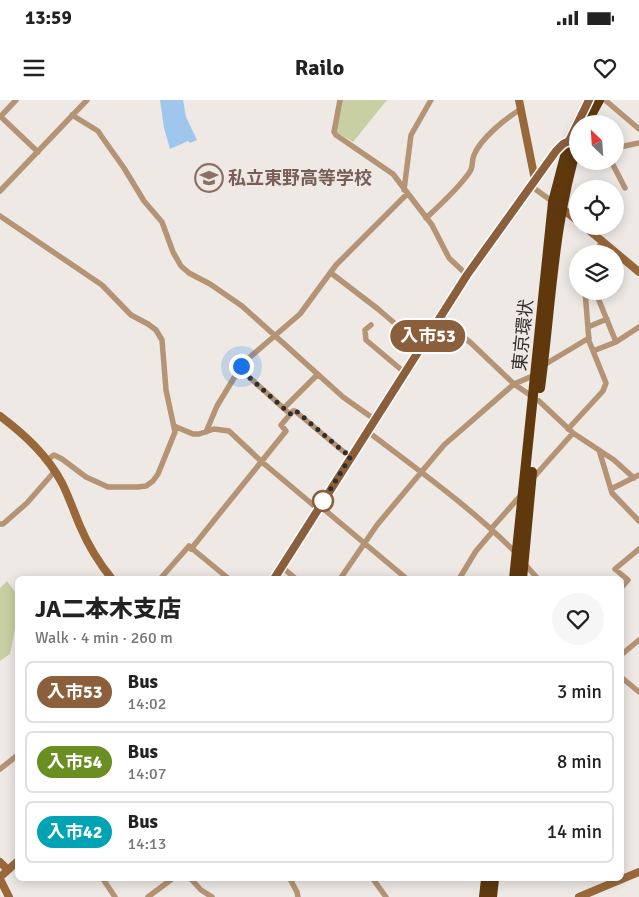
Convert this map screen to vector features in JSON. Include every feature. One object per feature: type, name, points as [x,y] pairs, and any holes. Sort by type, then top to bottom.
[{"type":"highway","name":"東京環状","points":[[584,115],[589,100]]},
{"type":"highway","points":[[591,115],[599,100]]},
{"type":"highway","name":"東京環状","points":[[522,576],[531,479],[536,399],[535,375],[557,205],[569,162]]},
{"type":"highway","name":"東京環状","points":[[514,576],[536,399],[544,365],[557,205],[571,170]]},
{"type":"highway","points":[[484,897],[486,881]]},
{"type":"highway","points":[[492,897],[494,881]]},
{"type":"main road","points":[[519,100],[533,183]]},
{"type":"main road","points":[[276,576],[366,431],[467,275],[556,151],[563,144],[569,142]]},
{"type":"main road","points":[[557,205],[569,214]]},
{"type":"main road","points":[[595,235],[639,272]]},
{"type":"main road","points":[[0,416],[30,440],[48,460],[68,495],[87,541],[110,576]]},
{"type":"main road","points":[[0,862],[8,870]]},
{"type":"main road","points":[[9,897],[0,878],[15,864]]},
{"type":"main road","points":[[624,878],[639,872]]},
{"type":"main road","points":[[583,896],[617,881]]},
{"type":"street","points":[[16,100],[0,116],[38,152]]},
{"type":"street","points":[[0,191],[87,100]]},
{"type":"street","points":[[340,100],[334,132],[392,174],[436,231],[449,258],[467,275]]},
{"type":"street","points":[[206,432],[217,406],[239,368],[250,356],[300,314],[331,272],[406,191],[411,134],[430,100]]},
{"type":"street","points":[[605,100],[638,126]]},
{"type":"street","points":[[426,218],[448,198],[471,172],[473,167],[472,160],[476,152],[492,132],[503,121],[521,109]]},
{"type":"street","points":[[72,115],[98,131],[108,144],[144,201],[162,222],[173,252],[181,266],[242,306],[317,375],[343,397],[374,419]]},
{"type":"street","points":[[624,146],[639,143]]},
{"type":"street","points":[[616,170],[625,188]]},
{"type":"street","points":[[533,183],[557,205]]},
{"type":"street","points":[[0,216],[102,285],[131,315],[156,330],[163,345],[166,390],[175,432],[158,474],[153,481],[146,486],[108,487],[86,477],[54,455],[48,460]]},
{"type":"street","points":[[600,245],[602,241]]},
{"type":"street","points":[[331,272],[421,346]]},
{"type":"street","points":[[531,479],[606,387],[606,380],[589,338],[586,300]]},
{"type":"street","points":[[599,300],[616,342]]},
{"type":"street","points":[[439,318],[471,343],[514,384],[536,399],[570,431],[637,477]]},
{"type":"street","points":[[588,327],[606,319]]},
{"type":"street","points":[[371,324],[366,330],[366,340],[404,372]]},
{"type":"street","points":[[593,351],[616,342],[639,327]]},
{"type":"street","points":[[544,365],[589,338]]},
{"type":"street","points":[[239,368],[290,414]]},
{"type":"street","points":[[284,408],[317,375]]},
{"type":"street","points":[[342,576],[377,525],[444,445],[514,384],[535,375]]},
{"type":"street","points":[[192,549],[286,431],[281,425],[295,410],[351,456]]},
{"type":"street","points":[[174,426],[193,434],[214,430],[229,431],[262,462],[403,576]]},
{"type":"street","points":[[366,431],[422,473],[492,530],[517,554],[535,576]]},
{"type":"street","points":[[598,450],[612,492],[639,521]]},
{"type":"street","points":[[0,524],[21,509],[55,471]]},
{"type":"street","points":[[611,488],[637,477]]},
{"type":"street","points":[[461,576],[476,551],[523,494]]},
{"type":"street","points":[[163,576],[189,546],[225,576]]},
{"type":"street","points":[[623,576],[615,569],[639,548]]},
{"type":"street","points":[[282,567],[292,576]]},
{"type":"street","points":[[624,652],[639,640]]},
{"type":"street","points":[[624,680],[639,692]]},
{"type":"street","points":[[0,769],[15,757]]},
{"type":"street","points":[[104,881],[114,897]]},
{"type":"street","points":[[148,897],[169,881]]},
{"type":"street","points":[[194,881],[201,890],[212,897]]},
{"type":"street","points":[[291,881],[298,892],[298,897]]},
{"type":"street","points":[[374,881],[386,897]]},
{"type":"green space","points":[[341,100],[387,100],[353,142],[335,131]]},
{"type":"green space","points":[[7,581],[15,592],[15,629],[10,654],[0,661],[0,588]]},
{"type":"water","points":[[160,100],[183,100],[186,117],[197,140],[190,143],[188,141],[170,149],[164,128]]},
{"type":"bus line","name":"入市53","points":[[276,576],[366,431],[467,275],[559,147],[569,141],[589,100]]},
{"type":"place","name":"私立東野高等学校","points":[[209,178]]},
{"type":"route","points":[[241,366],[239,368],[290,414],[295,410],[351,456],[320,506],[323,501]]}]
